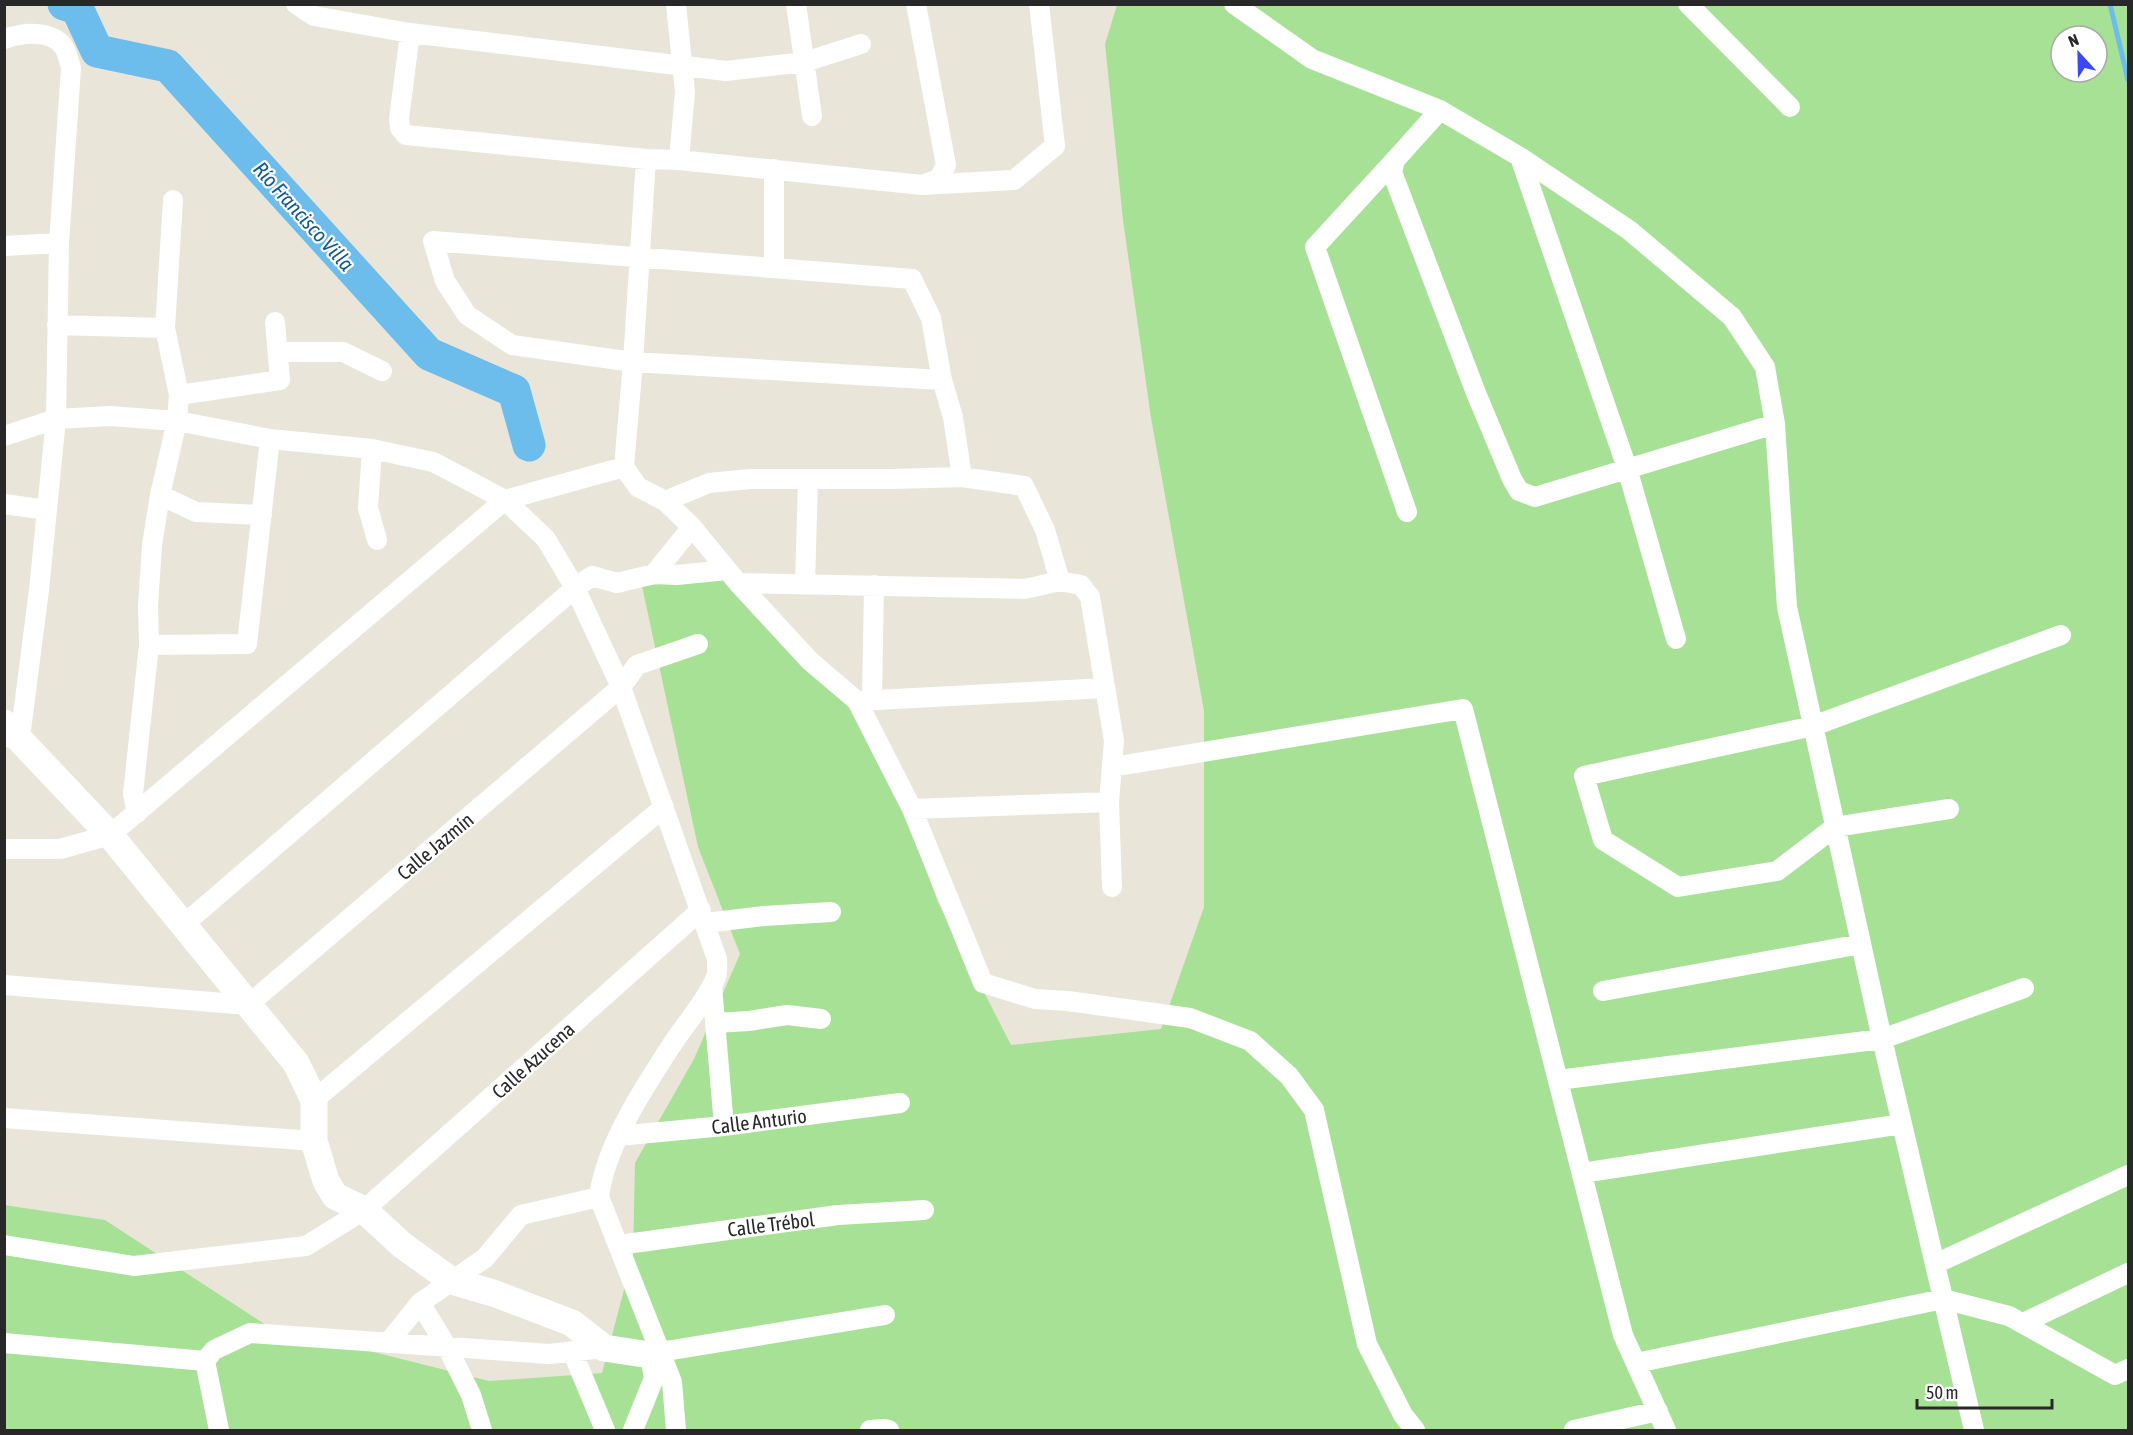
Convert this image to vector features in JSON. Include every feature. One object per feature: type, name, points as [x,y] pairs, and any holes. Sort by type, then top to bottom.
[{"type":"street","points":[[296,4],[410,33],[726,71],[806,62],[861,44]]},
{"type":"street","points":[[676,4],[685,92],[679,160]]},
{"type":"street","points":[[796,4],[812,116]]},
{"type":"street","points":[[916,4],[946,165],[939,179],[922,184]]},
{"type":"street","points":[[410,33],[399,119],[400,128],[406,135],[922,184],[1014,180],[1055,146],[1039,4]]},
{"type":"street","points":[[1688,4],[1790,107]]},
{"type":"street","points":[[1243,7],[1312,59],[1440,110],[1520,157],[1629,230],[1732,316],[1765,367],[1775,424],[1787,607],[1882,1039],[1974,1431]]},
{"type":"street","points":[[4,39],[23,33],[51,36],[63,46],[71,68],[59,243],[56,419],[47,510],[10,733],[110,835],[296,1063],[314,1100],[314,1141],[326,1181],[335,1196],[364,1210],[402,1245],[452,1281],[496,1294],[572,1323],[604,1348]]},
{"type":"street","points":[[1407,512],[1315,247],[1440,110]]},
{"type":"street","points":[[1520,157],[1626,468],[1676,639]]},
{"type":"street","points":[[646,159],[624,467],[638,487],[665,501],[692,527],[733,577],[810,661],[865,701],[1105,688]]},
{"type":"street","points":[[1395,160],[1392,172],[1476,393],[1519,491],[1535,497],[1775,424]]},
{"type":"street","points":[[774,169],[774,268]]},
{"type":"street","points":[[137,813],[133,794],[148,645],[152,545],[160,495],[177,422],[179,395],[165,328],[173,200]]},
{"type":"street","points":[[942,380],[633,362],[512,345],[466,315],[445,281],[434,241],[912,279],[931,318],[942,380],[953,417],[962,477]]},
{"type":"street","points":[[4,246],[59,243]]},
{"type":"street","points":[[179,395],[280,380],[275,322]]},
{"type":"street","points":[[57,326],[165,328]]},
{"type":"street","points":[[278,352],[343,351],[382,371]]},
{"type":"street","points":[[4,436],[56,419],[110,416],[177,422],[270,439],[372,449],[433,462],[505,500],[546,539],[575,588],[621,687],[717,959],[717,975],[712,986],[673,1044],[618,1136],[601,1178],[599,1197],[619,1245],[655,1354],[672,1382],[676,1431]]},
{"type":"street","points":[[148,645],[247,644],[270,439]]},
{"type":"street","points":[[372,449],[368,508],[377,540]]},
{"type":"street","points":[[4,849],[60,849],[110,835],[505,500],[624,467]]},
{"type":"street","points":[[665,501],[709,483],[750,479],[962,477],[1024,486],[1045,530],[1060,581]]},
{"type":"street","points":[[805,584],[808,480]]},
{"type":"street","points":[[160,495],[196,512],[262,515]]},
{"type":"street","points":[[4,504],[47,510]]},
{"type":"street","points":[[654,574],[692,527]]},
{"type":"street","points":[[182,926],[575,588],[592,576],[617,584],[654,574],[733,577],[805,584],[1025,589],[1060,581],[1081,585],[1090,597],[1114,741],[1109,802],[1112,887]]},
{"type":"street","points":[[874,585],[865,701],[983,983],[1035,999],[1068,1001],[1190,1018],[1250,1041],[1289,1076],[1314,1110],[1367,1344],[1403,1415],[1415,1431]]},
{"type":"street","points":[[1949,809],[1835,826],[1777,871],[1678,887],[1603,840],[1584,776],[1813,726],[2061,635]]},
{"type":"street","name":"Calle Jazmín","points":[[248,1005],[621,687],[637,665],[698,644]]},
{"type":"street","points":[[1112,767],[1463,709],[1623,1335],[1666,1431]]},
{"type":"street","points":[[912,809],[1109,802]]},
{"type":"street","points":[[314,1100],[664,807]]},
{"type":"street","points":[[704,917],[831,912]]},
{"type":"street","name":"Calle Azucena","points":[[4,1245],[134,1266],[306,1246],[364,1210],[704,917]]},
{"type":"street","points":[[1603,991],[1861,944]]},
{"type":"street","points":[[4,986],[248,1005]]},
{"type":"street","points":[[712,986],[724,1126]]},
{"type":"street","points":[[1558,1080],[1882,1039],[2024,988]]},
{"type":"street","points":[[715,1023],[787,1015],[821,1019]]},
{"type":"street","name":"Calle Anturio","points":[[618,1136],[724,1126],[900,1103]]},
{"type":"street","points":[[4,1118],[314,1141]]},
{"type":"street","points":[[1582,1173],[1902,1124]]},
{"type":"street","points":[[1935,1264],[2128,1175]]},
{"type":"street","points":[[388,1343],[420,1303],[485,1258],[521,1215],[599,1197]]},
{"type":"street","name":"Calle Trébol","points":[[619,1245],[838,1215],[924,1210]]},
{"type":"street","points":[[2023,1323],[2128,1273]]},
{"type":"street","points":[[1636,1363],[1943,1299],[2009,1316],[2115,1375],[2128,1369]]},
{"type":"street","points":[[420,1303],[447,1347],[471,1395],[482,1431]]},
{"type":"street","points":[[204,1361],[214,1350],[250,1333],[549,1354],[604,1348],[655,1354],[885,1315]]},
{"type":"street","points":[[4,1342],[204,1361]]},
{"type":"street","points":[[572,1351],[605,1431]]},
{"type":"street","points":[[633,1431],[654,1378],[655,1354]]},
{"type":"street","points":[[204,1361],[219,1431]]},
{"type":"street","points":[[1574,1431],[1658,1411]]},
{"type":"street","points":[[870,1431],[884,1429],[889,1431]]},
{"type":"green space","points":[[1117,5],[2128,5],[2128,1430],[5,1430],[4,1205],[105,1220],[266,1325],[489,1381],[602,1373],[633,1256],[635,1163],[694,1059],[740,954],[698,847],[642,586],[743,575],[859,706],[902,806],[938,902],[1011,1045],[1161,1029],[1204,907],[1204,711],[1151,418],[1123,220],[1105,44]]},
{"type":"waterway","name":"Río Francisco Villa","points":[[64,4],[77,8],[97,51],[168,66],[429,354],[514,391],[529,445]]},
{"type":"waterway","points":[[2110,4],[2128,80]]}]
